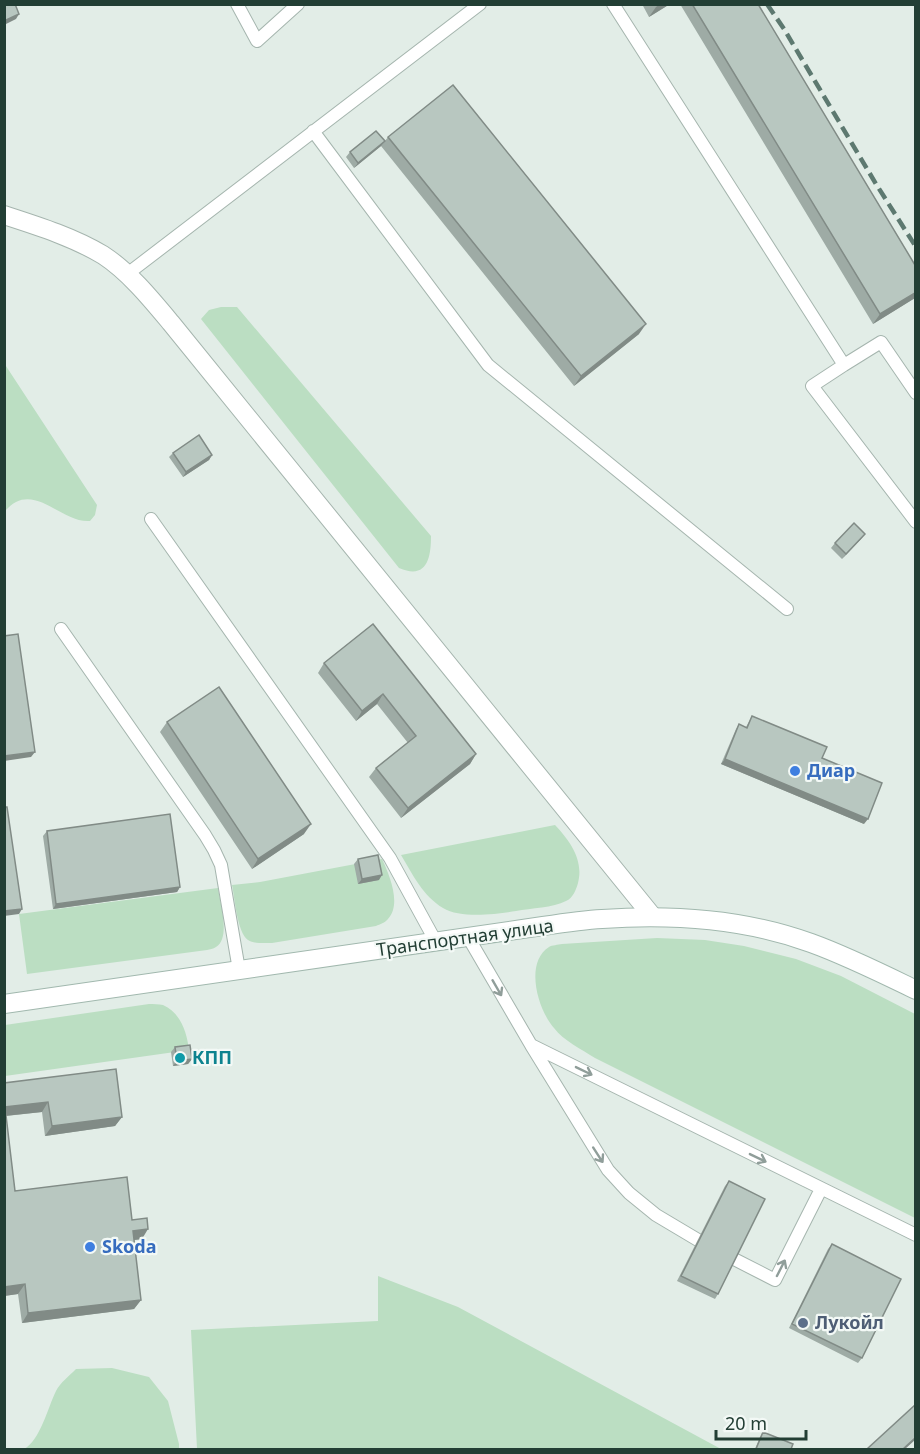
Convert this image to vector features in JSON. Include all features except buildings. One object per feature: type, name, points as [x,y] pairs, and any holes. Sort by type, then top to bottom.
[{"type":"street","points":[[4,216],[49,231],[103,256],[144,292],[654,917]]},
{"type":"street","name":"Транспортная улица","points":[[4,1004],[543,926],[601,919],[654,917],[712,920],[760,928],[809,942],[840,954],[915,990]]},
{"type":"lane","points":[[237,4],[257,41],[298,4]]},
{"type":"lane","points":[[126,275],[480,4]]},
{"type":"lane","points":[[613,4],[844,365]]},
{"type":"lane","points":[[313,131],[488,365],[787,609]]},
{"type":"lane","points":[[915,393],[880,342],[812,386],[915,522]]},
{"type":"lane","points":[[151,519],[390,858],[436,942]]},
{"type":"lane","points":[[61,629],[214,850],[220,865],[239,970]]},
{"type":"lane","points":[[468,937],[608,1170],[629,1194],[656,1215],[698,1240]]},
{"type":"lane","points":[[531,1045],[915,1235]]},
{"type":"lane","points":[[734,1259],[775,1280],[821,1189]]},
{"type":"green space","points":[[237,307],[431,536],[428,559],[421,569],[408,571],[399,568],[201,319],[209,310]]},
{"type":"green space","points":[[4,363],[97,505],[95,515],[90,521],[71,517],[34,500],[25,499],[16,502],[5,511]]},
{"type":"green space","points":[[555,825],[574,851],[579,866],[579,875],[571,898],[548,906],[489,914],[459,914],[443,908],[424,891],[401,855]]},
{"type":"green space","points":[[382,859],[391,881],[394,897],[392,913],[384,922],[376,926],[272,943],[253,942],[244,936],[239,923],[232,885],[260,882]]},
{"type":"green space","points":[[218,888],[224,928],[220,942],[214,948],[27,974],[19,914]]},
{"type":"green space","points":[[657,938],[705,940],[744,946],[796,959],[841,976],[915,1014],[915,1218],[595,1058],[558,1033],[543,1010],[536,987],[535,975],[541,954],[553,945]]},
{"type":"green space","points":[[149,1004],[163,1005],[179,1018],[185,1030],[189,1050],[5,1076],[5,1025]]},
{"type":"green space","points":[[378,1276],[458,1307],[721,1449],[197,1449],[191,1330],[378,1321]]},
{"type":"green space","points":[[112,1368],[149,1377],[168,1401],[179,1449],[24,1449],[35,1439],[58,1388],[76,1369]]},
{"type":"railway","points":[[767,4],[916,247]]},
{"type":"place","name":"Диар","points":[[795,771]]},
{"type":"place","name":"КПП","points":[[180,1058]]},
{"type":"place","name":"Skoda","points":[[90,1247]]},
{"type":"place","name":"Лукойл","points":[[803,1323]]}]
